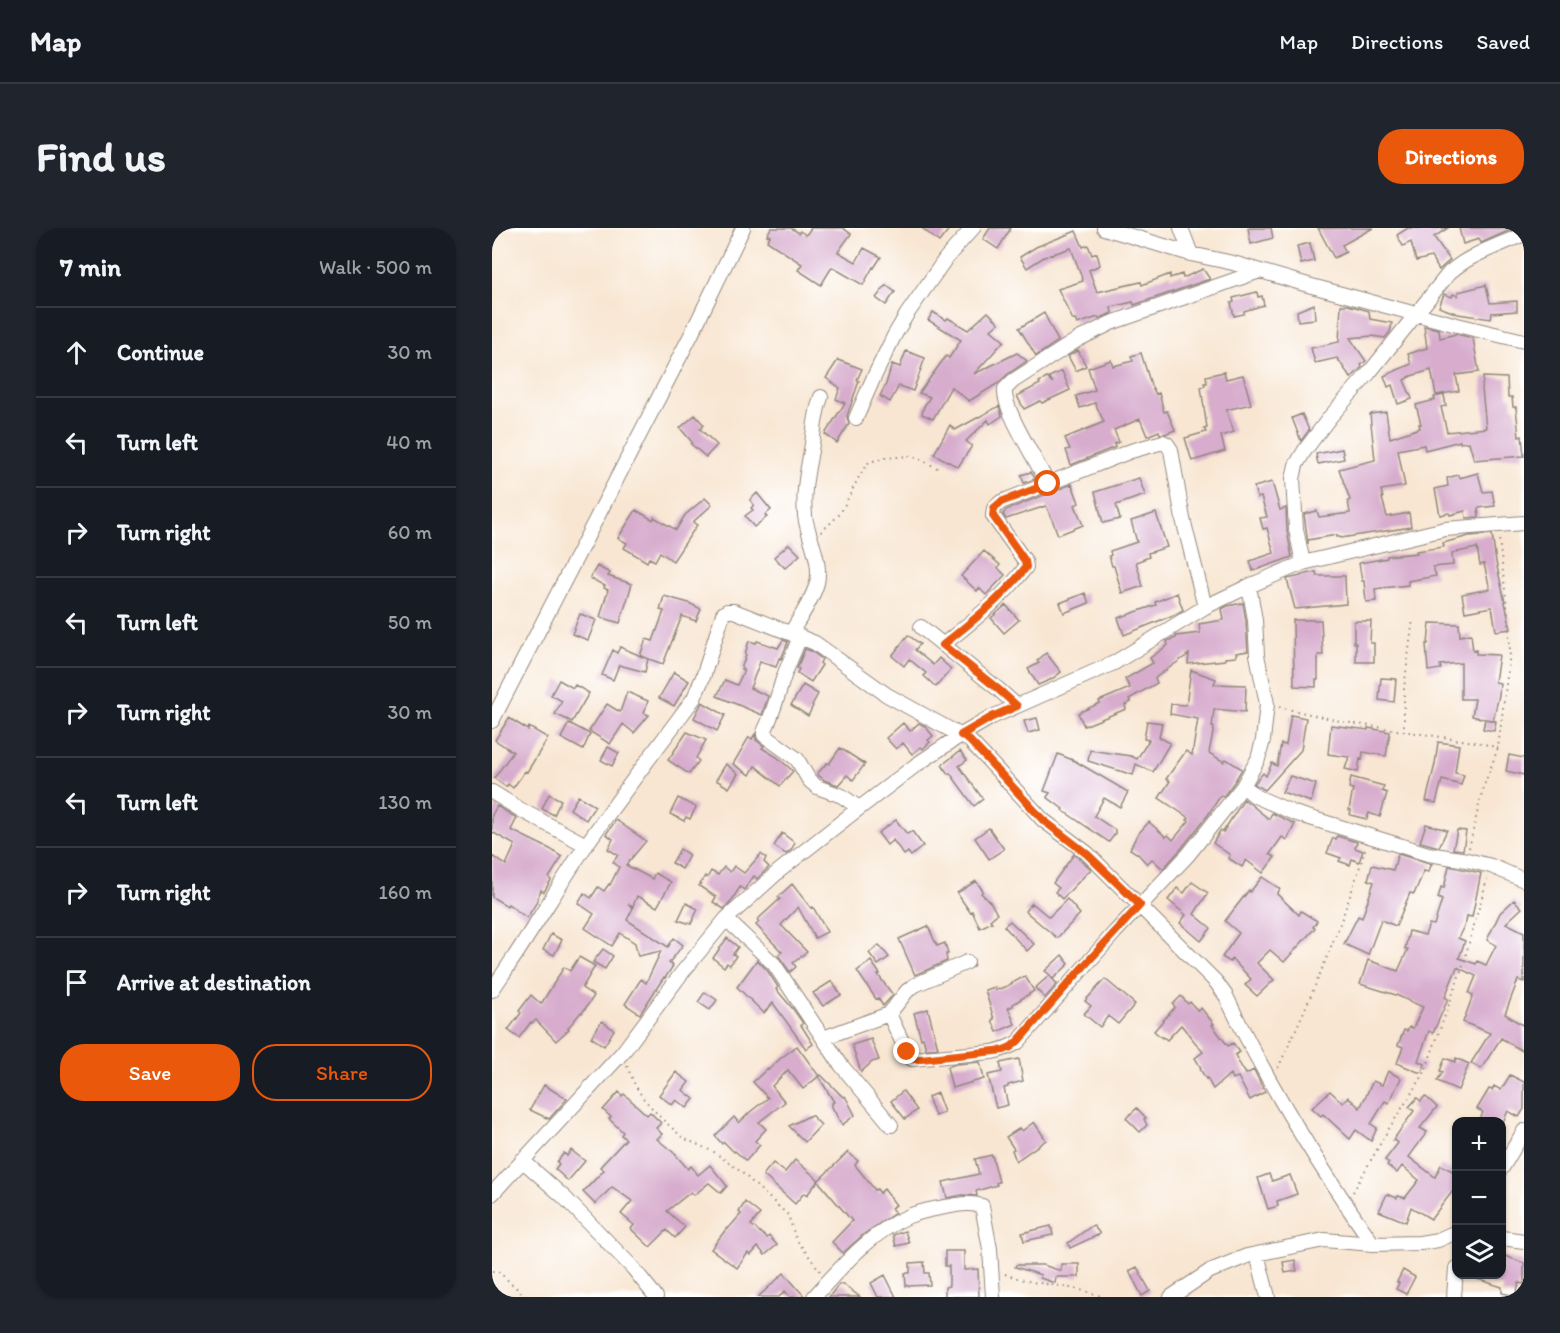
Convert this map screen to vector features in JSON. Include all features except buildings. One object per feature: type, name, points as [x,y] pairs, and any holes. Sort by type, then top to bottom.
[{"type":"street","points":[[492,721],[686,345],[743,228]]},
{"type":"street","points":[[856,418],[894,336],[907,314],[946,258],[973,228]]},
{"type":"street","points":[[1104,228],[1191,254],[1233,263],[1416,314],[1524,341]]},
{"type":"street","points":[[1181,228],[1191,254]]},
{"type":"street","points":[[1303,563],[1296,529],[1293,479],[1296,465],[1305,450],[1449,273],[1474,256],[1524,234]]},
{"type":"street","points":[[1048,484],[1011,415],[1004,396],[1005,389],[1013,381],[1077,339],[1112,323],[1260,271]]},
{"type":"street","points":[[821,397],[816,410],[804,482],[806,518],[817,562],[817,584],[795,634],[793,656],[764,735],[797,759],[809,780],[817,787],[842,796],[859,808]]},
{"type":"street","points":[[943,645],[1014,583],[1026,567],[1025,561],[993,516],[994,508],[1001,502],[1131,451],[1163,442],[1171,450],[1187,538],[1205,607]]},
{"type":"street","points":[[492,1194],[623,1052],[681,974],[726,919],[779,871],[859,808],[961,735],[992,717],[1114,663],[1205,607],[1303,563],[1444,529],[1524,523]]},
{"type":"street","points":[[889,1014],[912,1059],[992,1052],[1011,1047],[1188,855],[1243,786],[1258,759],[1263,740],[1267,704],[1257,655],[1255,620],[1249,586]]},
{"type":"street","points":[[492,990],[536,926],[586,845],[694,698],[723,614],[727,611],[734,611],[815,643],[887,695],[969,740],[1043,820],[1087,854],[1140,905],[1216,982],[1226,996],[1271,1084],[1373,1244]]},
{"type":"street","points":[[921,627],[1017,706]]},
{"type":"street","points":[[1243,786],[1255,796],[1294,813],[1428,854],[1491,866],[1524,880]]},
{"type":"street","points":[[492,792],[586,845]]},
{"type":"street","points":[[726,919],[774,964],[841,1065],[891,1125]]},
{"type":"street","points":[[823,1038],[889,1014],[915,986],[967,962]]},
{"type":"street","points":[[1506,1161],[1524,1131]]},
{"type":"street","points":[[522,1160],[565,1198],[619,1253],[656,1297]]},
{"type":"street","points":[[814,1297],[849,1260],[898,1221],[932,1209],[964,1203],[982,1206],[990,1249],[993,1297]]},
{"type":"street","points":[[1171,1297],[1210,1270],[1247,1256],[1324,1240],[1373,1244],[1420,1243],[1438,1240],[1452,1234]]},
{"type":"street","points":[[1506,1239],[1524,1241]]},
{"type":"street","points":[[1257,1254],[1268,1297]]},
{"type":"street","points":[[1454,1297],[1455,1279]]},
{"type":"path","points":[[811,538],[824,530],[840,514],[860,474],[869,462],[910,456],[941,470]]},
{"type":"path","points":[[1467,860],[1483,788],[1498,748],[1510,653],[1509,623],[1497,525]]},
{"type":"path","points":[[1404,732],[1404,688],[1413,619]]},
{"type":"path","points":[[1267,704],[1344,723],[1481,743],[1498,748]]},
{"type":"path","points":[[1271,1084],[1334,940],[1369,836]]},
{"type":"path","points":[[1346,1204],[1388,1130],[1424,1074],[1462,968],[1491,866]]},
{"type":"path","points":[[623,1052],[635,1085],[660,1117],[683,1138],[714,1152],[740,1171],[788,1215],[796,1239],[828,1281]]},
{"type":"path","points":[[492,1271],[498,1272],[526,1297]]},
{"type":"path","points":[[990,1271],[1031,1282],[1090,1292],[1103,1297]]},
{"type":"route","points":[[907,1052],[912,1059],[921,1059],[992,1052],[1011,1047],[1140,905],[1087,854],[1043,820],[969,740],[961,735],[1017,706],[943,645],[992,604],[1014,583],[1026,567],[1025,561],[993,516],[994,508],[1001,502],[1023,492],[1048,484]]}]
